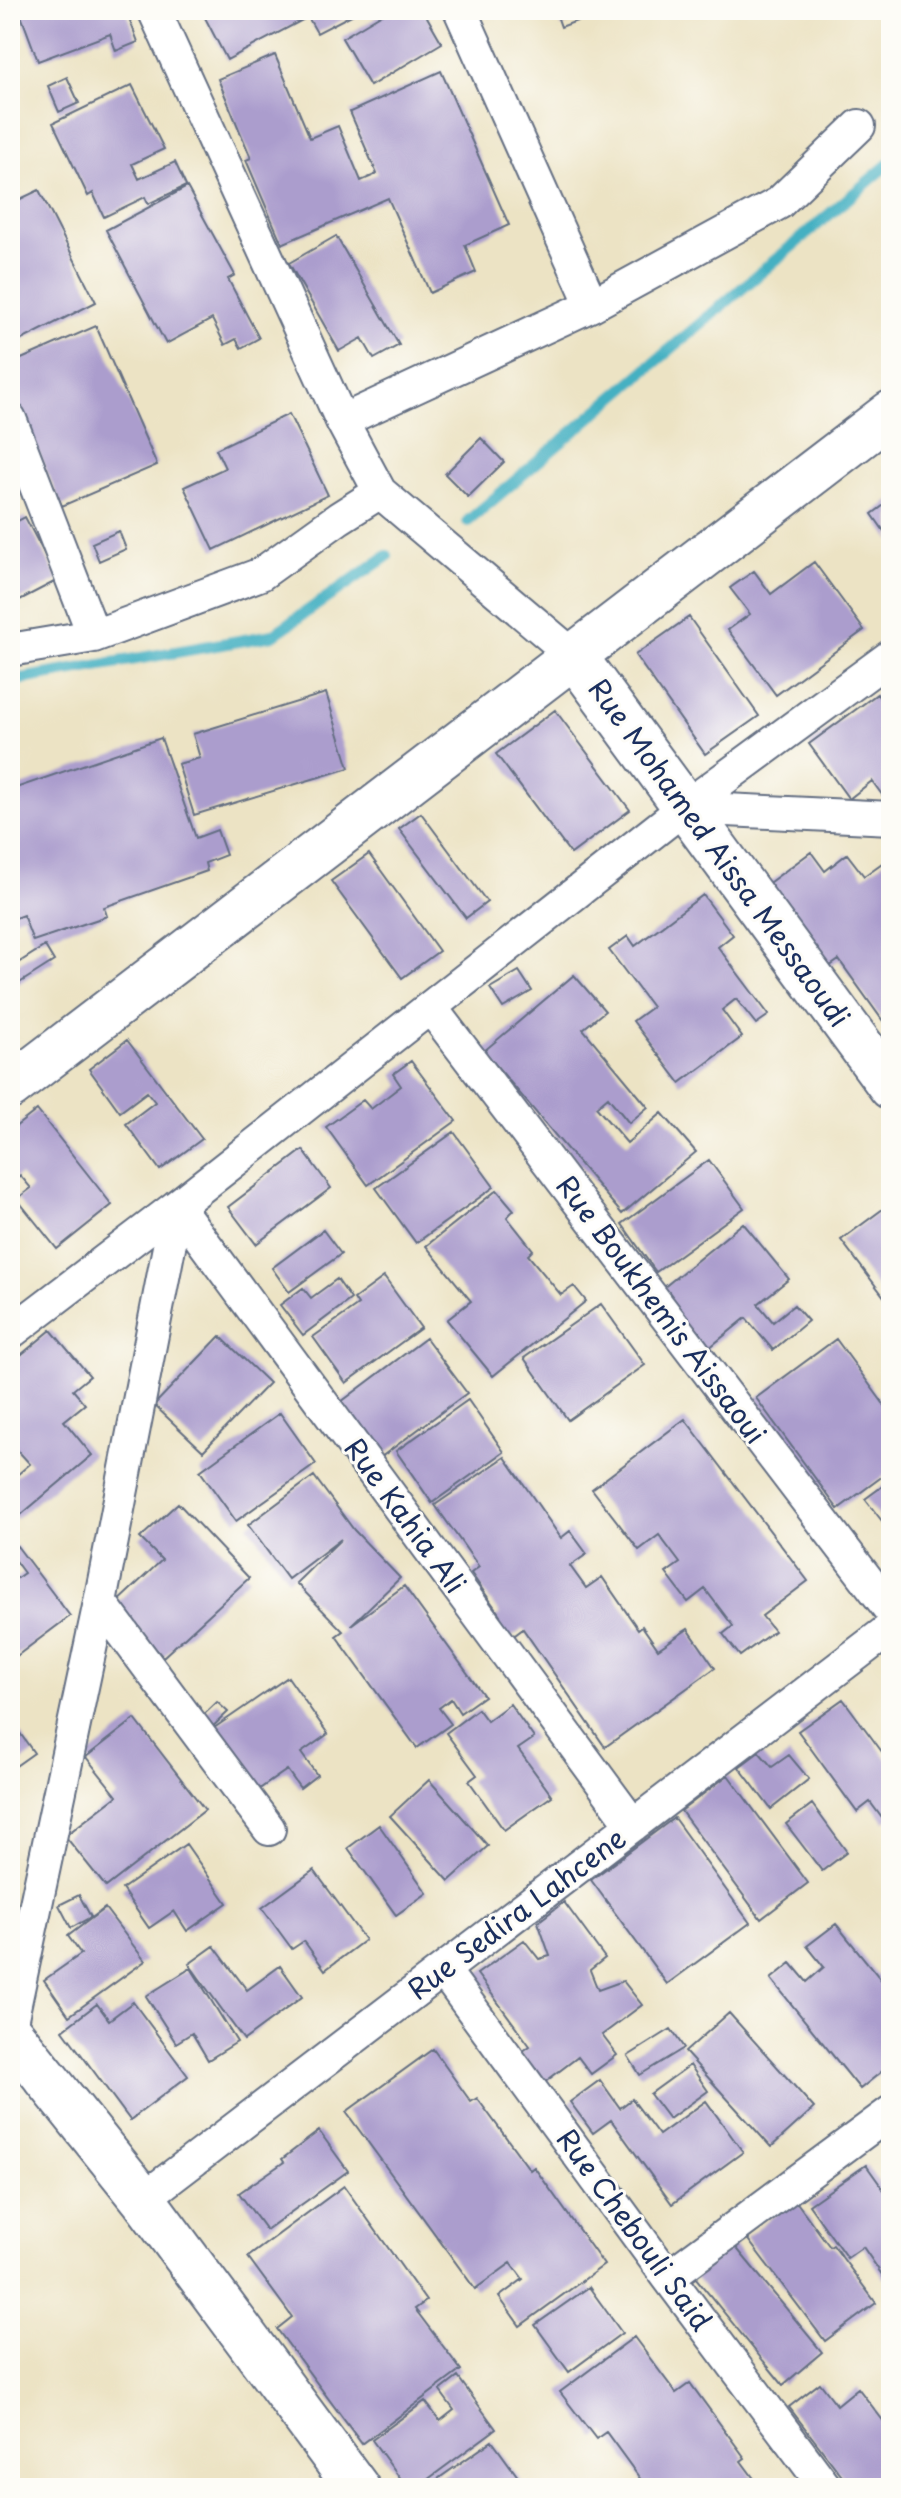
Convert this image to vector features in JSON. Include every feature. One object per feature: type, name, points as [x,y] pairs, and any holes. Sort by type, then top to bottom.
[{"type":"street","points":[[154,10],[342,421],[380,492],[575,657]]},
{"type":"street","points":[[460,10],[592,305]]},
{"type":"street","points":[[342,421],[592,305],[779,203],[859,126]]},
{"type":"street","points":[[10,1087],[891,413]]},
{"type":"street","points":[[10,419],[94,636]]},
{"type":"street","points":[[10,650],[94,636],[261,574],[380,492]]},
{"type":"street","points":[[10,1333],[177,1206],[684,808],[891,656]]},
{"type":"street","name":"Rue Mohamed Aissa Messaoudi","points":[[575,657],[891,1087]]},
{"type":"street","points":[[684,808],[891,818]]},
{"type":"street","name":"Rue Boukhemis Aissaoui","points":[[431,1008],[891,1611]]},
{"type":"street","points":[[177,1206],[100,1602],[10,2030],[143,2199],[357,2488]]},
{"type":"street","name":"Rue Kahia Ali","points":[[177,1206],[633,1825]]},
{"type":"street","points":[[100,1602],[269,1829]]},
{"type":"street","name":"Rue Sedira Lahcene","points":[[143,2199],[891,1628]]},
{"type":"street","name":"Rue Chebouli Said","points":[[444,1971],[826,2488]]},
{"type":"street","points":[[668,2277],[891,2112]]},
{"type":"building","points":[[19,10],[126,10],[138,42],[116,51],[110,34],[38,61]]},
{"type":"building","points":[[201,10],[361,10],[317,33],[308,17],[227,60]]},
{"type":"building","points":[[389,10],[423,10],[442,43],[370,86],[342,38]]},
{"type":"building","points":[[555,10],[606,10],[561,27]]},
{"type":"building","points":[[275,55],[310,138],[338,126],[361,181],[377,174],[350,112],[441,71],[509,225],[465,245],[476,272],[430,293],[388,198],[282,244],[246,160],[251,158],[218,79]]},
{"type":"building","points":[[67,77],[79,103],[59,112],[48,86]]},
{"type":"building","points":[[132,85],[164,149],[132,164],[139,179],[175,162],[186,186],[148,204],[145,197],[104,217],[93,193],[88,196],[53,123]]},
{"type":"building","points":[[187,187],[235,275],[228,279],[259,338],[241,348],[236,339],[225,345],[212,319],[166,344],[106,230]]},
{"type":"building","points":[[39,190],[96,302],[12,345],[10,204]]},
{"type":"building","points":[[336,236],[399,345],[374,359],[362,338],[339,351],[289,263]]},
{"type":"building","points":[[96,326],[157,465],[62,506],[10,387],[10,364]]},
{"type":"building","points":[[289,414],[328,495],[214,550],[184,487],[225,468],[216,449]]},
{"type":"building","points":[[481,438],[504,462],[468,497],[445,474]]},
{"type":"building","points":[[891,500],[891,541],[872,514]]},
{"type":"building","points":[[25,517],[58,580],[10,605],[10,525]]},
{"type":"building","points":[[119,531],[126,549],[99,561],[92,543]]},
{"type":"building","points":[[814,562],[864,630],[776,695],[728,630],[750,614],[730,588],[754,571],[771,594]]},
{"type":"building","points":[[689,617],[759,716],[705,754],[635,655]]},
{"type":"building","points":[[326,693],[349,768],[194,815],[178,764],[200,758],[193,734]]},
{"type":"building","points":[[877,694],[891,714],[891,801],[888,803],[872,781],[849,799],[809,744]]},
{"type":"building","points":[[555,710],[630,810],[571,854],[496,754]]},
{"type":"building","points":[[161,738],[196,838],[217,830],[226,855],[205,863],[207,871],[104,907],[107,916],[33,941],[23,915],[10,920],[10,790]]},
{"type":"building","points":[[421,813],[487,902],[466,918],[399,829]]},
{"type":"building","points":[[811,852],[825,871],[847,854],[864,876],[885,861],[891,870],[891,1015],[883,1021],[839,960],[823,971],[762,888]]},
{"type":"building","points":[[369,854],[439,951],[402,978],[331,881]]},
{"type":"building","points":[[703,895],[733,935],[718,947],[769,1015],[756,1024],[736,999],[722,1010],[742,1037],[680,1083],[633,1021],[652,1007],[609,950],[628,936],[635,946]]},
{"type":"building","points":[[45,946],[54,961],[10,989],[10,968]]},
{"type":"building","points":[[519,971],[532,991],[503,1008],[490,988]]},
{"type":"building","points":[[574,975],[605,1011],[583,1029],[648,1107],[629,1123],[608,1097],[596,1107],[627,1143],[662,1113],[696,1152],[622,1214],[484,1051]]},
{"type":"building","points":[[127,1040],[202,1139],[160,1170],[126,1124],[155,1102],[147,1092],[120,1112],[89,1069]]},
{"type":"building","points":[[411,1061],[456,1121],[368,1185],[326,1127],[363,1100],[371,1109],[401,1086],[393,1074]]},
{"type":"building","points":[[37,1110],[112,1205],[57,1249],[17,1199],[31,1188],[20,1175],[10,1182],[10,1131]]},
{"type":"building","points":[[454,1132],[494,1187],[416,1243],[376,1188]]},
{"type":"building","points":[[303,1150],[331,1188],[256,1244],[228,1207]]},
{"type":"building","points":[[709,1160],[744,1208],[656,1272],[622,1224]]},
{"type":"building","points":[[497,1190],[514,1210],[507,1217],[533,1250],[528,1255],[561,1295],[574,1286],[586,1301],[493,1376],[447,1320],[471,1301],[426,1246]]},
{"type":"building","points":[[891,1203],[891,1306],[841,1240]]},
{"type":"building","points":[[743,1223],[789,1279],[758,1304],[773,1322],[794,1305],[808,1321],[773,1350],[746,1318],[704,1352],[657,1293]]},
{"type":"building","points":[[323,1230],[341,1254],[289,1292],[272,1268]]},
{"type":"building","points":[[384,1277],[421,1328],[346,1383],[313,1337],[358,1305],[354,1299]]},
{"type":"building","points":[[337,1279],[351,1299],[303,1335],[280,1305],[303,1288],[311,1298]]},
{"type":"building","points":[[601,1304],[645,1365],[568,1420],[524,1358]]},
{"type":"building","points":[[51,1330],[90,1376],[73,1390],[85,1404],[64,1421],[92,1455],[16,1519],[10,1511],[10,1481],[30,1464],[10,1442],[10,1364]]},
{"type":"building","points":[[220,1336],[269,1383],[203,1451],[154,1405]]},
{"type":"building","points":[[426,1338],[467,1393],[381,1457],[341,1402]]},
{"type":"building","points":[[836,1339],[891,1414],[891,1470],[838,1509],[756,1398]]},
{"type":"building","points":[[468,1400],[504,1452],[432,1503],[396,1451]]},
{"type":"building","points":[[280,1413],[316,1464],[236,1521],[200,1471]]},
{"type":"building","points":[[685,1419],[808,1581],[762,1616],[774,1631],[740,1656],[723,1634],[733,1626],[705,1589],[688,1602],[666,1573],[680,1563],[659,1535],[639,1550],[592,1489]]},
{"type":"building","points":[[505,1457],[561,1538],[570,1531],[587,1554],[570,1566],[586,1588],[602,1577],[638,1629],[642,1626],[658,1649],[688,1629],[715,1668],[605,1747],[523,1629],[507,1641],[492,1620],[500,1615],[471,1573],[479,1567],[435,1505]]},
{"type":"building","points":[[314,1476],[354,1530],[400,1578],[351,1625],[404,1586],[484,1696],[460,1713],[451,1699],[439,1708],[451,1724],[417,1748],[336,1636],[343,1631],[296,1583],[341,1539],[288,1579],[248,1525]]},
{"type":"building","points":[[891,1480],[891,1515],[882,1521],[865,1499]]},
{"type":"building","points":[[178,1503],[249,1578],[163,1657],[115,1604],[162,1560],[140,1538]]},
{"type":"building","points":[[17,1546],[70,1616],[10,1661],[10,1583],[24,1573],[10,1554]]},
{"type":"building","points":[[288,1677],[328,1734],[301,1753],[317,1775],[300,1788],[287,1770],[245,1799],[201,1737]]},
{"type":"building","points":[[843,1699],[891,1764],[891,1817],[885,1822],[870,1802],[857,1812],[798,1731]]},
{"type":"building","points":[[217,1702],[228,1712],[207,1732],[197,1721]]},
{"type":"building","points":[[510,1704],[534,1738],[518,1749],[552,1796],[504,1830],[469,1781],[477,1775],[446,1733],[478,1709],[487,1721]]},
{"type":"building","points":[[10,1719],[34,1753],[10,1770]]},
{"type":"building","points":[[135,1719],[205,1810],[106,1887],[65,1836],[117,1796],[86,1757]]},
{"type":"building","points":[[759,1752],[772,1767],[789,1755],[809,1779],[771,1809],[739,1767]]},
{"type":"building","points":[[728,1775],[808,1883],[761,1919],[681,1811]]},
{"type":"building","points":[[429,1780],[488,1846],[449,1881],[390,1816]]},
{"type":"building","points":[[812,1804],[847,1852],[822,1871],[786,1824]]},
{"type":"building","points":[[674,1818],[750,1923],[667,1984],[591,1880]]},
{"type":"building","points":[[379,1825],[427,1893],[396,1915],[348,1848]]},
{"type":"building","points":[[186,1844],[227,1903],[187,1931],[174,1911],[149,1928],[122,1889]]},
{"type":"building","points":[[314,1870],[365,1940],[325,1970],[304,1941],[292,1949],[262,1908]]},
{"type":"building","points":[[79,1895],[91,1917],[71,1928],[59,1905]]},
{"type":"building","points":[[564,1902],[605,1958],[590,1970],[598,1990],[623,1981],[642,2005],[602,2035],[617,2055],[591,2074],[578,2057],[541,2085],[519,2054],[530,2046],[477,1974],[524,1940],[539,1959],[550,1956],[538,1922]]},
{"type":"building","points":[[105,1908],[145,1961],[69,2016],[44,1980],[81,1954],[68,1936]]},
{"type":"building","points":[[836,1924],[891,1992],[891,2064],[860,2089],[771,1979],[791,1963],[807,1982],[824,1967],[807,1946]]},
{"type":"building","points":[[214,1946],[247,1990],[280,1966],[302,1997],[244,2040],[189,1964]]},
{"type":"building","points":[[191,1968],[237,2042],[208,2060],[192,2033],[176,2043],[146,1996]]},
{"type":"building","points":[[133,2002],[188,2076],[130,2120],[63,2030],[97,2004],[109,2020]]},
{"type":"building","points":[[729,2013],[814,2108],[771,2147],[685,2052]]},
{"type":"building","points":[[671,2029],[684,2048],[640,2075],[628,2056]]},
{"type":"building","points":[[433,2049],[471,2102],[477,2098],[530,2170],[534,2167],[604,2265],[520,2326],[499,2297],[523,2279],[511,2263],[475,2289],[346,2112]]},
{"type":"building","points":[[690,2065],[708,2091],[669,2119],[650,2094]]},
{"type":"building","points":[[600,2080],[620,2108],[632,2099],[659,2135],[706,2101],[743,2152],[672,2204],[611,2120],[593,2133],[570,2102]]},
{"type":"building","points":[[319,2131],[348,2171],[266,2230],[239,2193],[284,2162],[282,2159]]},
{"type":"building","points":[[866,2165],[891,2200],[891,2275],[885,2279],[863,2247],[847,2258],[809,2205]]},
{"type":"building","points":[[344,2186],[426,2301],[415,2309],[461,2370],[362,2444],[277,2329],[292,2317],[248,2257]]},
{"type":"building","points":[[795,2200],[876,2303],[825,2341],[746,2237]]},
{"type":"building","points":[[734,2245],[822,2352],[783,2385],[695,2277]]},
{"type":"building","points":[[589,2287],[622,2333],[569,2372],[535,2325]]},
{"type":"building","points":[[634,2337],[676,2393],[690,2383],[745,2458],[741,2461],[761,2488],[647,2488],[606,2432],[596,2439],[560,2392]]},
{"type":"building","points":[[458,2377],[496,2429],[416,2488],[407,2488],[372,2440],[425,2401],[440,2421],[454,2410],[440,2391]]},
{"type":"building","points":[[820,2383],[837,2405],[858,2388],[891,2431],[891,2488],[851,2488],[789,2407]]},
{"type":"building","points":[[492,2441],[521,2481],[511,2488],[425,2488]]},
{"type":"waterway","points":[[468,521],[891,162]]},
{"type":"waterway","points":[[10,681],[273,635],[387,556]]}]
